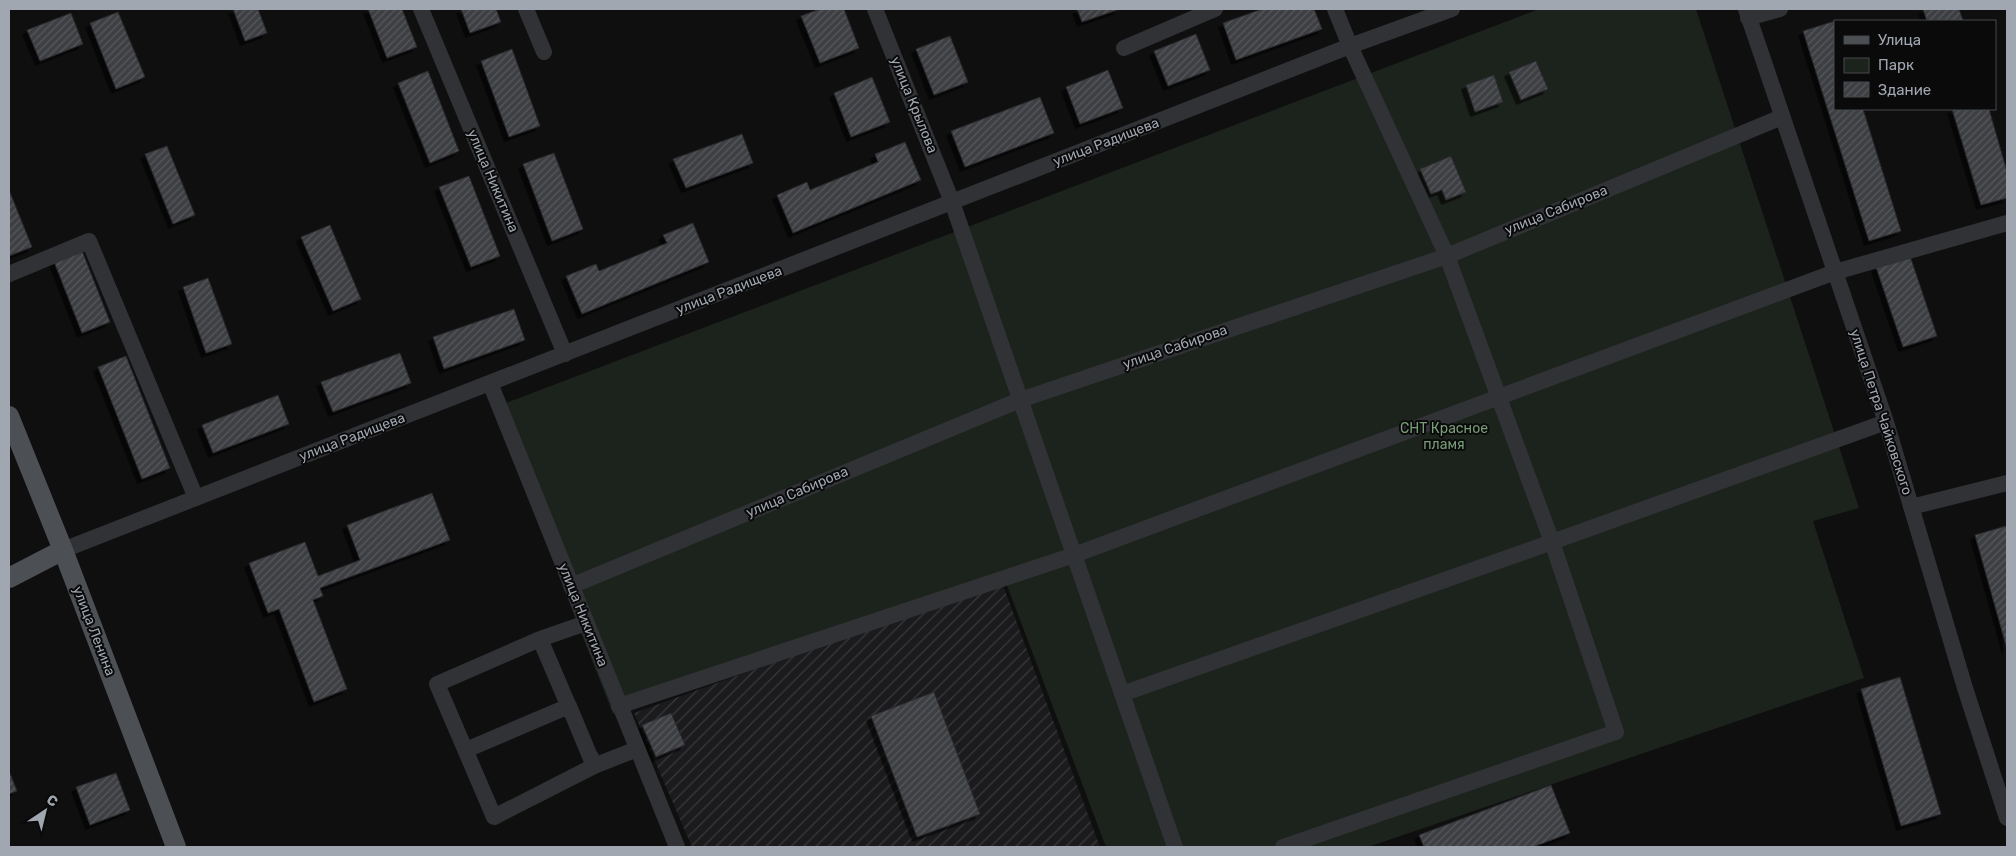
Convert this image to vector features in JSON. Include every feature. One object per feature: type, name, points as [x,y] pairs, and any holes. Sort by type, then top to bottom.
[{"type":"main road","name":"улица Ленина","points":[[9,416],[63,550],[176,847]]},
{"type":"main road","name":"улица Радищева","points":[[9,578],[63,550]]},
{"type":"street","name":"улица Никитина","points":[[421,9],[565,354]]},
{"type":"street","points":[[526,9],[544,52]]},
{"type":"street","name":"улица Крылова","points":[[875,9],[952,202],[1175,847]]},
{"type":"street","points":[[1124,48],[1215,9]]},
{"type":"street","points":[[1283,847],[1616,732],[1552,542],[1447,256],[1350,46],[1335,9]]},
{"type":"street","name":"улица Радищева","points":[[63,550],[1350,46],[1452,9]]},
{"type":"street","points":[[1747,14],[1780,9]]},
{"type":"street","name":"улица Петра Чайковского","points":[[1747,14],[1886,422],[1965,688],[2007,818]]},
{"type":"street","name":"улица Сабирова","points":[[572,586],[1020,400],[1447,256],[1782,117]]},
{"type":"street","points":[[619,706],[1074,555],[1835,272],[2007,223]]},
{"type":"street","points":[[9,274],[89,241],[196,498]]},
{"type":"street","name":"улица Никитина","points":[[490,383],[677,847]]},
{"type":"street","points":[[1122,694],[1886,422]]},
{"type":"street","points":[[1911,507],[2007,483]]},
{"type":"street","points":[[586,623],[540,639],[437,684],[494,817],[594,766],[637,749]]},
{"type":"street","points":[[540,639],[594,766]]},
{"type":"street","points":[[466,750],[568,706]]},
{"type":"shaded area","points":[[1001,580],[1100,847],[692,847],[634,713]]},
{"type":"green space","name":"СНТ Красное пламя","points":[[1539,9],[1696,9],[1859,508],[1813,521],[1864,678],[1368,847],[1106,847],[1003,575],[613,714],[493,408]]},
{"type":"building","points":[[233,9],[258,9],[267,33],[245,41]]},
{"type":"building","points":[[368,9],[402,9],[417,47],[387,58]]},
{"type":"building","points":[[461,9],[496,9],[501,22],[470,33]]},
{"type":"building","points":[[820,9],[844,9],[859,48],[820,63],[801,16]]},
{"type":"building","points":[[1077,9],[1120,9],[1082,22]]},
{"type":"building","points":[[1262,9],[1314,9],[1322,29],[1236,60],[1223,23]]},
{"type":"building","points":[[1923,9],[1959,9],[1963,20],[1927,20]]},
{"type":"building","points":[[118,12],[145,77],[116,89],[90,23]]},
{"type":"building","points":[[71,13],[83,44],[40,61],[27,30]]},
{"type":"building","points":[[1834,21],[1834,110],[1863,110],[1901,231],[1869,241],[1803,31]]},
{"type":"building","points":[[1196,34],[1210,70],[1168,86],[1154,51]]},
{"type":"building","points":[[950,36],[968,82],[934,95],[916,49]]},
{"type":"building","points":[[512,49],[540,126],[509,137],[481,61]]},
{"type":"building","points":[[1536,61],[1548,89],[1521,100],[1509,72]]},
{"type":"building","points":[[1108,70],[1123,108],[1080,124],[1066,87]]},
{"type":"building","points":[[428,71],[459,151],[430,163],[398,83]]},
{"type":"building","points":[[1494,75],[1503,102],[1475,112],[1466,85]]},
{"type":"building","points":[[872,77],[890,122],[851,137],[834,93]]},
{"type":"building","points":[[1040,97],[1054,133],[965,167],[951,131]]},
{"type":"building","points":[[1952,110],[1989,110],[2007,172],[2007,198],[1981,205]]},
{"type":"building","points":[[742,134],[753,163],[686,188],[673,159]]},
{"type":"building","points":[[905,142],[921,180],[793,233],[777,195],[807,182],[810,190],[878,162],[875,154]]},
{"type":"building","points":[[167,146],[195,215],[173,224],[145,154]]},
{"type":"building","points":[[554,153],[583,229],[552,241],[523,164]]},
{"type":"building","points":[[1451,156],[1466,192],[1446,200],[1442,190],[1431,194],[1420,169]]},
{"type":"building","points":[[469,176],[500,256],[471,267],[439,187]]},
{"type":"building","points":[[9,190],[32,247],[9,256]]},
{"type":"building","points":[[693,223],[709,262],[582,314],[566,276],[596,264],[599,271],[667,243],[663,235]]},
{"type":"building","points":[[330,225],[361,299],[333,311],[301,237]]},
{"type":"building","points":[[81,248],[110,322],[82,333],[53,259]]},
{"type":"building","points":[[1910,256],[1937,336],[1903,347],[1876,267]]},
{"type":"building","points":[[208,278],[232,344],[206,353],[183,287]]},
{"type":"building","points":[[514,309],[525,340],[444,369],[433,337]]},
{"type":"building","points":[[400,353],[411,383],[333,412],[321,382]]},
{"type":"building","points":[[126,356],[170,468],[142,479],[98,367]]},
{"type":"building","points":[[278,395],[289,424],[213,453],[202,425]]},
{"type":"building","points":[[432,493],[450,540],[320,588],[323,596],[313,600],[347,689],[314,702],[279,609],[268,613],[249,563],[305,542],[318,576],[360,560],[347,525]]},
{"type":"building","points":[[2006,526],[2007,532],[2007,649],[1975,535]]},
{"type":"building","points":[[1900,677],[1941,814],[1901,826],[1861,689]]},
{"type":"building","points":[[934,692],[980,814],[917,837],[871,716]]},
{"type":"building","points":[[671,713],[685,745],[656,757],[642,725]]},
{"type":"building","points":[[9,771],[17,791],[9,794]]},
{"type":"building","points":[[116,773],[130,810],[90,825],[76,787]]},
{"type":"building","points":[[1551,785],[1570,833],[1533,847],[1424,847],[1419,835]]}]
